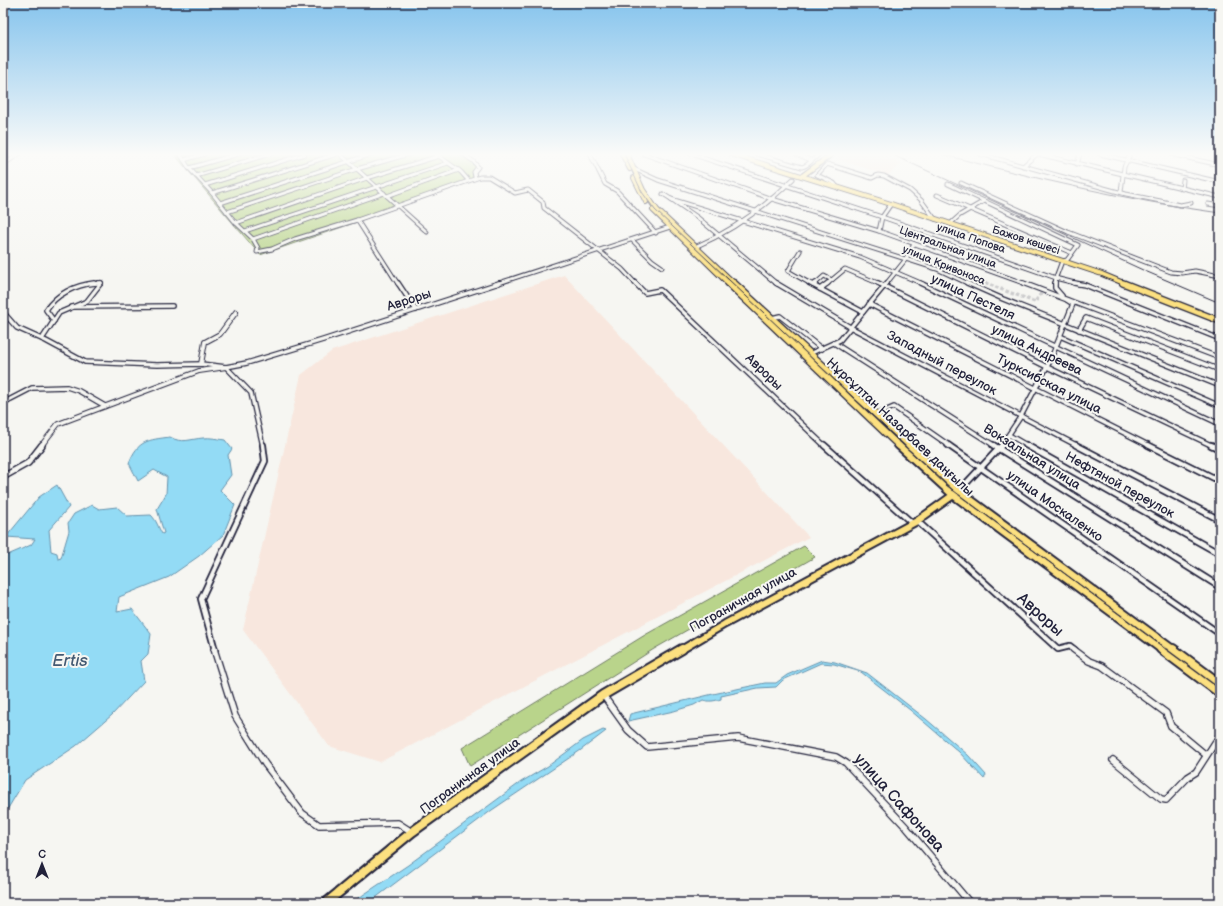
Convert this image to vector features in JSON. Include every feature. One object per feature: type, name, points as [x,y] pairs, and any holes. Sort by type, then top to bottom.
[{"type":"main road","name":"Нұрсұлтан Назарбаев даңғылы","points":[[643,196],[646,202],[697,246],[811,353],[956,493],[1220,684]]},
{"type":"main road","name":"Бажов көшесі","points":[[865,196],[930,215],[950,224],[1102,274],[1220,321]]},
{"type":"main road","name":"Нұрсұлтан Назарбаев даңғылы","points":[[673,226],[887,435],[956,493],[1220,693]]},
{"type":"main road","name":"Пограничная улица","points":[[326,903],[412,832],[603,694],[725,624],[914,522],[956,493]]},
{"type":"street","points":[[214,196],[236,223],[253,239],[258,248],[257,252],[269,251],[277,246],[321,230],[357,220],[424,196]]},
{"type":"street","points":[[220,203],[241,196]]},
{"type":"street","points":[[227,212],[275,196]]},
{"type":"street","points":[[236,223],[314,196]]},
{"type":"street","points":[[245,231],[346,196]]},
{"type":"street","points":[[253,239],[375,196]]},
{"type":"street","points":[[387,196],[428,232]]},
{"type":"street","points":[[536,196],[543,202],[544,208],[598,251]]},
{"type":"street","points":[[622,196],[656,233]]},
{"type":"street","name":"улица Пестеля","points":[[666,196],[860,257],[896,272],[1220,424]]},
{"type":"street","name":"улица Кривоноса","points":[[709,196],[937,270],[1003,299],[1220,386]]},
{"type":"street","name":"Центральная улица","points":[[764,196],[879,231],[1063,297],[1220,358]]},
{"type":"street","points":[[697,246],[720,237],[745,222],[775,196]]},
{"type":"street","name":"улица Попова","points":[[819,196],[1059,279],[1085,285],[1220,339]]},
{"type":"street","points":[[917,196],[930,215]]},
{"type":"street","points":[[940,196],[1072,253]]},
{"type":"street","points":[[974,196],[1078,245],[1067,260],[1062,261],[1056,277]]},
{"type":"street","points":[[990,196],[1068,232],[1171,272],[1182,273],[1195,271],[1220,276]]},
{"type":"street","points":[[1140,196],[1180,205],[1191,203]]},
{"type":"street","name":"Западный переулок","points":[[671,199],[697,217],[778,285],[850,326],[1220,520]]},
{"type":"street","points":[[950,224],[960,215],[984,201]]},
{"type":"street","points":[[879,231],[882,217],[891,204]]},
{"type":"street","points":[[1208,204],[1220,206]]},
{"type":"street","points":[[357,220],[416,310]]},
{"type":"street","name":"Авроры","points":[[3,312],[17,328],[42,339],[85,362],[201,364],[226,366],[248,363],[323,340],[656,233],[673,226]]},
{"type":"street","points":[[632,240],[652,260],[662,267]]},
{"type":"street","points":[[804,355],[822,349],[840,340],[896,272],[906,259],[914,244]]},
{"type":"street","name":"Авроры","points":[[598,251],[622,269],[645,293],[660,290],[834,454],[914,522],[1058,649],[1070,646],[1090,662],[1097,666],[1102,666],[1166,713],[1171,726],[1206,755]]},
{"type":"street","points":[[800,251],[788,271],[863,312]]},
{"type":"street","name":"улица Андреева","points":[[832,280],[845,269],[884,286],[1046,367],[1220,450]]},
{"type":"street","points":[[813,285],[824,276],[832,280],[820,289]]},
{"type":"street","name":"Пограничная улица","points":[[956,493],[1000,448],[1021,416],[1036,389],[1073,304],[1063,297],[1056,288],[1056,277]]},
{"type":"street","points":[[42,339],[54,321],[59,312],[87,301],[101,283],[99,282],[83,285],[54,299],[46,310],[54,321]]},
{"type":"street","name":"Турксибская улица","points":[[869,304],[1220,482]]},
{"type":"street","points":[[72,307],[172,306]]},
{"type":"street","points":[[201,364],[205,342],[216,338],[222,333],[227,323],[236,312]]},
{"type":"street","points":[[772,318],[780,316],[822,349]]},
{"type":"street","points":[[1079,330],[1086,318],[1220,370]]},
{"type":"street","points":[[1060,336],[1220,406]]},
{"type":"street","name":"Вокзальная улица","points":[[834,343],[1220,587]]},
{"type":"street","points":[[3,477],[28,463],[58,424],[199,371],[226,366],[251,392],[261,435],[265,461],[201,599],[206,622],[235,716],[265,764],[302,813],[318,825],[398,823],[412,832]]},
{"type":"street","points":[[3,403],[32,388],[67,387],[79,391],[105,406]]},
{"type":"street","name":"улица Москаленко","points":[[876,415],[894,407],[1220,634]]},
{"type":"street","name":"Нефтяной переулок","points":[[1009,435],[1220,554]]},
{"type":"street","name":"улица Сафонова","points":[[603,694],[626,729],[637,741],[647,747],[738,738],[830,756],[846,762],[906,827],[970,903]]},
{"type":"street","points":[[1113,760],[1164,800],[1166,800],[1188,777],[1196,772],[1220,735]]},
{"type":"shaded area","points":[[564,275],[809,537],[380,762],[329,746],[243,630],[301,375],[332,351]]},
{"type":"green space","points":[[210,196],[423,196],[357,222],[260,255]]},
{"type":"green space","points":[[804,546],[815,557],[654,649],[470,766],[462,748],[645,635]]},
{"type":"water","name":"Ertis","points":[[170,437],[182,441],[206,438],[225,440],[232,449],[228,455],[231,475],[220,490],[235,505],[223,535],[199,556],[169,577],[119,597],[117,612],[132,609],[151,634],[148,654],[141,661],[144,681],[112,715],[76,746],[25,780],[7,810],[3,813],[3,557],[31,545],[35,539],[6,537],[39,497],[57,485],[69,507],[49,530],[51,551],[57,553],[58,559],[61,558],[69,531],[68,523],[74,514],[92,505],[99,509],[117,507],[127,516],[151,515],[162,534],[164,533],[157,509],[166,494],[167,477],[154,470],[138,481],[129,463],[132,455],[140,445],[150,440]]},
{"type":"water","points":[[822,660],[835,662],[867,673],[926,719],[968,755],[986,775],[984,779],[959,752],[910,710],[861,672],[834,664],[821,663],[783,680],[776,687],[758,688],[721,696],[721,699],[714,701],[703,700],[694,705],[674,711],[628,721],[630,714],[713,694],[765,683],[776,683],[787,675]]},
{"type":"water","points":[[603,730],[606,731],[581,750],[492,810],[374,899],[365,903],[351,903],[408,865],[521,782],[548,766],[583,740]]},
{"type":"tunnel","points":[[943,273],[952,270],[987,284]]},
{"type":"tunnel","points":[[985,283],[1035,302],[1043,291]]},
{"type":"tram line","points":[[645,196],[655,210],[946,485],[1167,650]]},
{"type":"tram line","points":[[1166,649],[1220,689]]},
{"type":"railway","points":[[983,196],[1145,271],[1220,303]]},
{"type":"railway","points":[[1121,196],[1220,213]]}]
